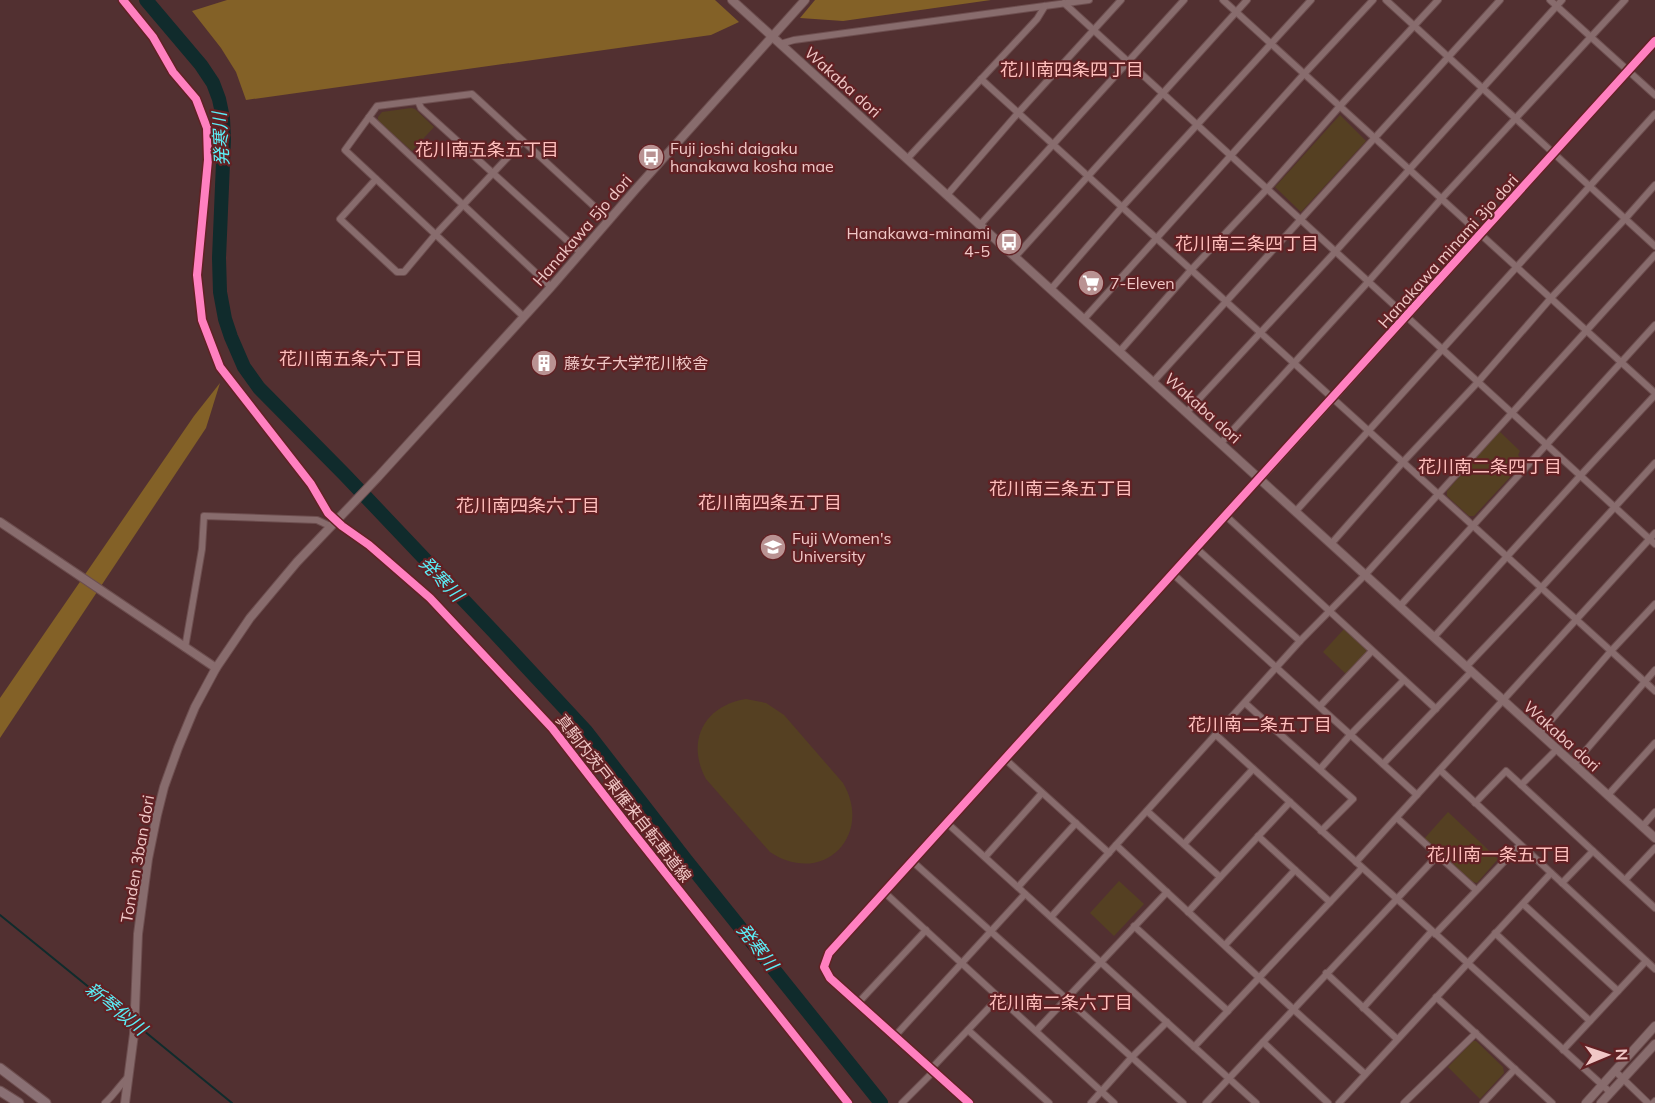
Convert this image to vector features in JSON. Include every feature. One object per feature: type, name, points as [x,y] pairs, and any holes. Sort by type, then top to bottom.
[{"type":"main road","points":[[0,1068],[46,1103]]},
{"type":"main road","points":[[0,1091],[19,1103]]},
{"type":"street","name":"Wakaba dori","points":[[732,0],[1655,838]]},
{"type":"street","name":"Hanakawa 5jo dori","points":[[330,526],[378,477],[524,317],[805,0]]},
{"type":"street","points":[[780,44],[1089,0]]},
{"type":"street","points":[[947,195],[1120,0]]},
{"type":"street","points":[[980,225],[1184,0]]},
{"type":"street","points":[[1222,0],[1655,394],[1434,637]]},
{"type":"street","points":[[1015,257],[1248,0]]},
{"type":"street","points":[[1052,290],[1122,207],[1311,0]]},
{"type":"street","points":[[1084,319],[1373,0]]},
{"type":"street","points":[[1386,0],[1655,246]]},
{"type":"street","points":[[1120,351],[1438,0]]},
{"type":"street","points":[[1153,381],[1500,0]]},
{"type":"street","points":[[1550,0],[1655,95]]},
{"type":"street","points":[[1187,412],[1562,0]]},
{"type":"street","points":[[1221,443],[1625,0]]},
{"type":"street","points":[[1064,3],[1580,476],[1653,539],[1417,795],[1330,902],[1194,1047]]},
{"type":"street","points":[[908,159],[1037,19],[1045,6]]},
{"type":"street","name":"Hanakawa minami 3jo dori","points":[[1260,478],[1655,42]]},
{"type":"street","points":[[981,79],[1655,691]]},
{"type":"street","points":[[524,317],[345,150],[377,106],[472,94],[609,220]]},
{"type":"street","points":[[418,101],[421,108],[581,253]]},
{"type":"street","points":[[1296,511],[1655,114]]},
{"type":"street","points":[[369,117],[551,287]]},
{"type":"street","points":[[376,179],[340,219],[397,272],[404,272],[435,235],[523,141]]},
{"type":"street","points":[[1332,544],[1403,462],[1655,185]]},
{"type":"street","points":[[1051,917],[1300,641],[1365,574],[1655,255]]},
{"type":"street","points":[[1400,606],[1655,325]]},
{"type":"street","points":[[1383,764],[1436,709],[1614,506],[1655,463]]},
{"type":"street","points":[[969,1103],[830,978],[824,967],[829,953],[1260,478]]},
{"type":"street","points":[[185,648],[202,549],[204,516],[317,520],[330,526]]},
{"type":"street","points":[[1226,516],[1436,709]]},
{"type":"street","points":[[0,522],[216,668]]},
{"type":"street","name":"Tonden 3ban dori","points":[[125,1103],[134,1034],[138,934],[148,859],[164,786],[188,724],[216,668],[250,618],[330,526]]},
{"type":"street","points":[[1196,548],[1300,641]]},
{"type":"street","points":[[1173,574],[1417,795]]},
{"type":"street","points":[[1540,733],[1655,604]]},
{"type":"street","points":[[1320,706],[1372,651]]},
{"type":"street","points":[[1574,764],[1655,670]]},
{"type":"street","points":[[1320,770],[1351,734],[1404,680]]},
{"type":"street","points":[[1245,703],[1353,799],[1321,831]]},
{"type":"street","points":[[1216,735],[1610,1092]]},
{"type":"street","points":[[1608,795],[1655,743]]},
{"type":"street","points":[[1521,786],[1557,749]]},
{"type":"street","points":[[1005,759],[1109,853]]},
{"type":"street","points":[[1184,844],[1253,769]]},
{"type":"street","points":[[1440,770],[1655,969]]},
{"type":"street","points":[[1475,803],[1506,771],[1655,908]]},
{"type":"street","points":[[985,857],[1042,793]]},
{"type":"street","points":[[1188,912],[1290,802]]},
{"type":"street","points":[[1147,811],[1220,877]]},
{"type":"street","points":[[1642,827],[1655,812]]},
{"type":"street","points":[[1397,818],[1476,890]]},
{"type":"street","points":[[947,823],[1256,1103]]},
{"type":"street","points":[[1018,887],[1076,824]]},
{"type":"street","points":[[1258,836],[1330,902]]},
{"type":"street","points":[[1116,845],[1365,1074]]},
{"type":"street","points":[[1363,1008],[1433,932],[1520,845]]},
{"type":"street","points":[[1625,880],[1655,848]]},
{"type":"street","points":[[1562,883],[1593,851]]},
{"type":"street","points":[[1206,1103],[1437,855]]},
{"type":"street","points":[[912,861],[1183,1103]]},
{"type":"street","points":[[1225,945],[1295,870]]},
{"type":"street","points":[[1339,1103],[1551,873]]},
{"type":"street","points":[[884,892],[1114,1103]]},
{"type":"street","points":[[1035,1031],[1167,892]]},
{"type":"street","points":[[895,1036],[1025,894]]},
{"type":"street","points":[[1523,904],[1618,991]]},
{"type":"street","points":[[1134,926],[1228,1011]]},
{"type":"street","points":[[858,1003],[926,930]]},
{"type":"street","points":[[1495,933],[1590,1021]]},
{"type":"street","points":[[1563,1050],[1646,961]]},
{"type":"street","points":[[1326,973],[1397,1040]]},
{"type":"street","points":[[1437,997],[1552,1103]]},
{"type":"street","points":[[903,1102],[999,998]]},
{"type":"street","points":[[1091,1103],[1167,1022]]},
{"type":"street","points":[[1586,1103],[1655,1026]]},
{"type":"street","points":[[968,1030],[1049,1103]]},
{"type":"street","points":[[1404,1103],[1476,1033]]},
{"type":"street","points":[[1263,1042],[1328,1103]]},
{"type":"street","points":[[1601,1103],[1655,1044]]},
{"type":"street","points":[[1483,1103],[1515,1069]]},
{"type":"street","points":[[1615,1071],[1648,1103]]},
{"type":"street","points":[[105,1103],[129,1076]]},
{"type":"shaded area","points":[[227,0],[715,0],[739,22],[711,35],[246,100],[236,72],[221,48],[192,11]]},
{"type":"shaded area","points":[[815,0],[991,0],[843,21],[800,18]]},
{"type":"shaded area","points":[[411,108],[434,127],[412,151],[378,121],[382,112]]},
{"type":"shaded area","points":[[1340,115],[1366,141],[1301,212],[1275,187]]},
{"type":"shaded area","points":[[220,383],[206,428],[0,738],[0,698],[194,416]]},
{"type":"shaded area","points":[[1499,431],[1520,451],[1518,455],[1524,462],[1474,516],[1469,516],[1447,496],[1447,491]]},
{"type":"shaded area","points":[[1344,629],[1366,647],[1366,653],[1346,674],[1323,652]]},
{"type":"shaded area","points":[[746,699],[766,703],[784,715],[843,783],[851,803],[852,821],[847,837],[838,850],[824,860],[808,863],[789,861],[770,852],[706,779],[698,752],[702,728],[719,709]]},
{"type":"shaded area","points":[[1448,812],[1498,859],[1477,883],[1424,839]]},
{"type":"shaded area","points":[[1119,881],[1144,904],[1114,936],[1090,913]]},
{"type":"shaded area","points":[[1473,1041],[1476,1041],[1503,1067],[1504,1073],[1480,1099],[1448,1067]]},
{"type":"waterway","name":"発寒川","points":[[146,0],[201,65],[213,83],[219,99],[224,139],[219,258],[220,292],[225,319],[244,367],[259,388],[345,475],[586,731],[686,860],[881,1103]]},
{"type":"waterway","name":"新琴似川","points":[[0,915],[133,1023]]},
{"type":"waterway","name":"新琴似川","points":[[138,1026],[232,1103]]},
{"type":"cycle path","name":"真駒内茨戸東雁来自転車道線","points":[[123,0],[153,37],[173,72],[196,99],[207,128],[208,160],[197,275],[202,320],[220,367],[311,484],[328,513],[430,598],[552,728],[848,1103]]},
{"type":"cycle path","points":[[969,1103],[830,978],[824,967],[829,953],[1655,41]]},
{"type":"place","name":"Fuji joshi daigaku hanakawa kosha mae","points":[[651,157]]},
{"type":"place","name":"Hanakawa-minami 4-5","points":[[1009,242]]},
{"type":"place","name":"7-Eleven","points":[[1091,283]]},
{"type":"place","name":"藤女子大学花川校舎","points":[[544,363]]},
{"type":"place","name":"Fuji Women's University","points":[[773,547]]},
{"type":"district","name":"花川南四条四丁目","points":[[1072,70]]},
{"type":"district","name":"花川南五条五丁目","points":[[487,150]]},
{"type":"district","name":"花川南三条四丁目","points":[[1247,244]]},
{"type":"district","name":"花川南五条六丁目","points":[[351,359]]},
{"type":"district","name":"花川南二条四丁目","points":[[1490,467]]},
{"type":"district","name":"花川南三条五丁目","points":[[1061,489]]},
{"type":"district","name":"花川南四条五丁目","points":[[770,503]]},
{"type":"district","name":"花川南四条六丁目","points":[[528,506]]},
{"type":"district","name":"花川南二条五丁目","points":[[1260,725]]},
{"type":"district","name":"花川南一条五丁目","points":[[1499,855]]},
{"type":"district","name":"花川南二条六丁目","points":[[1061,1003]]}]
